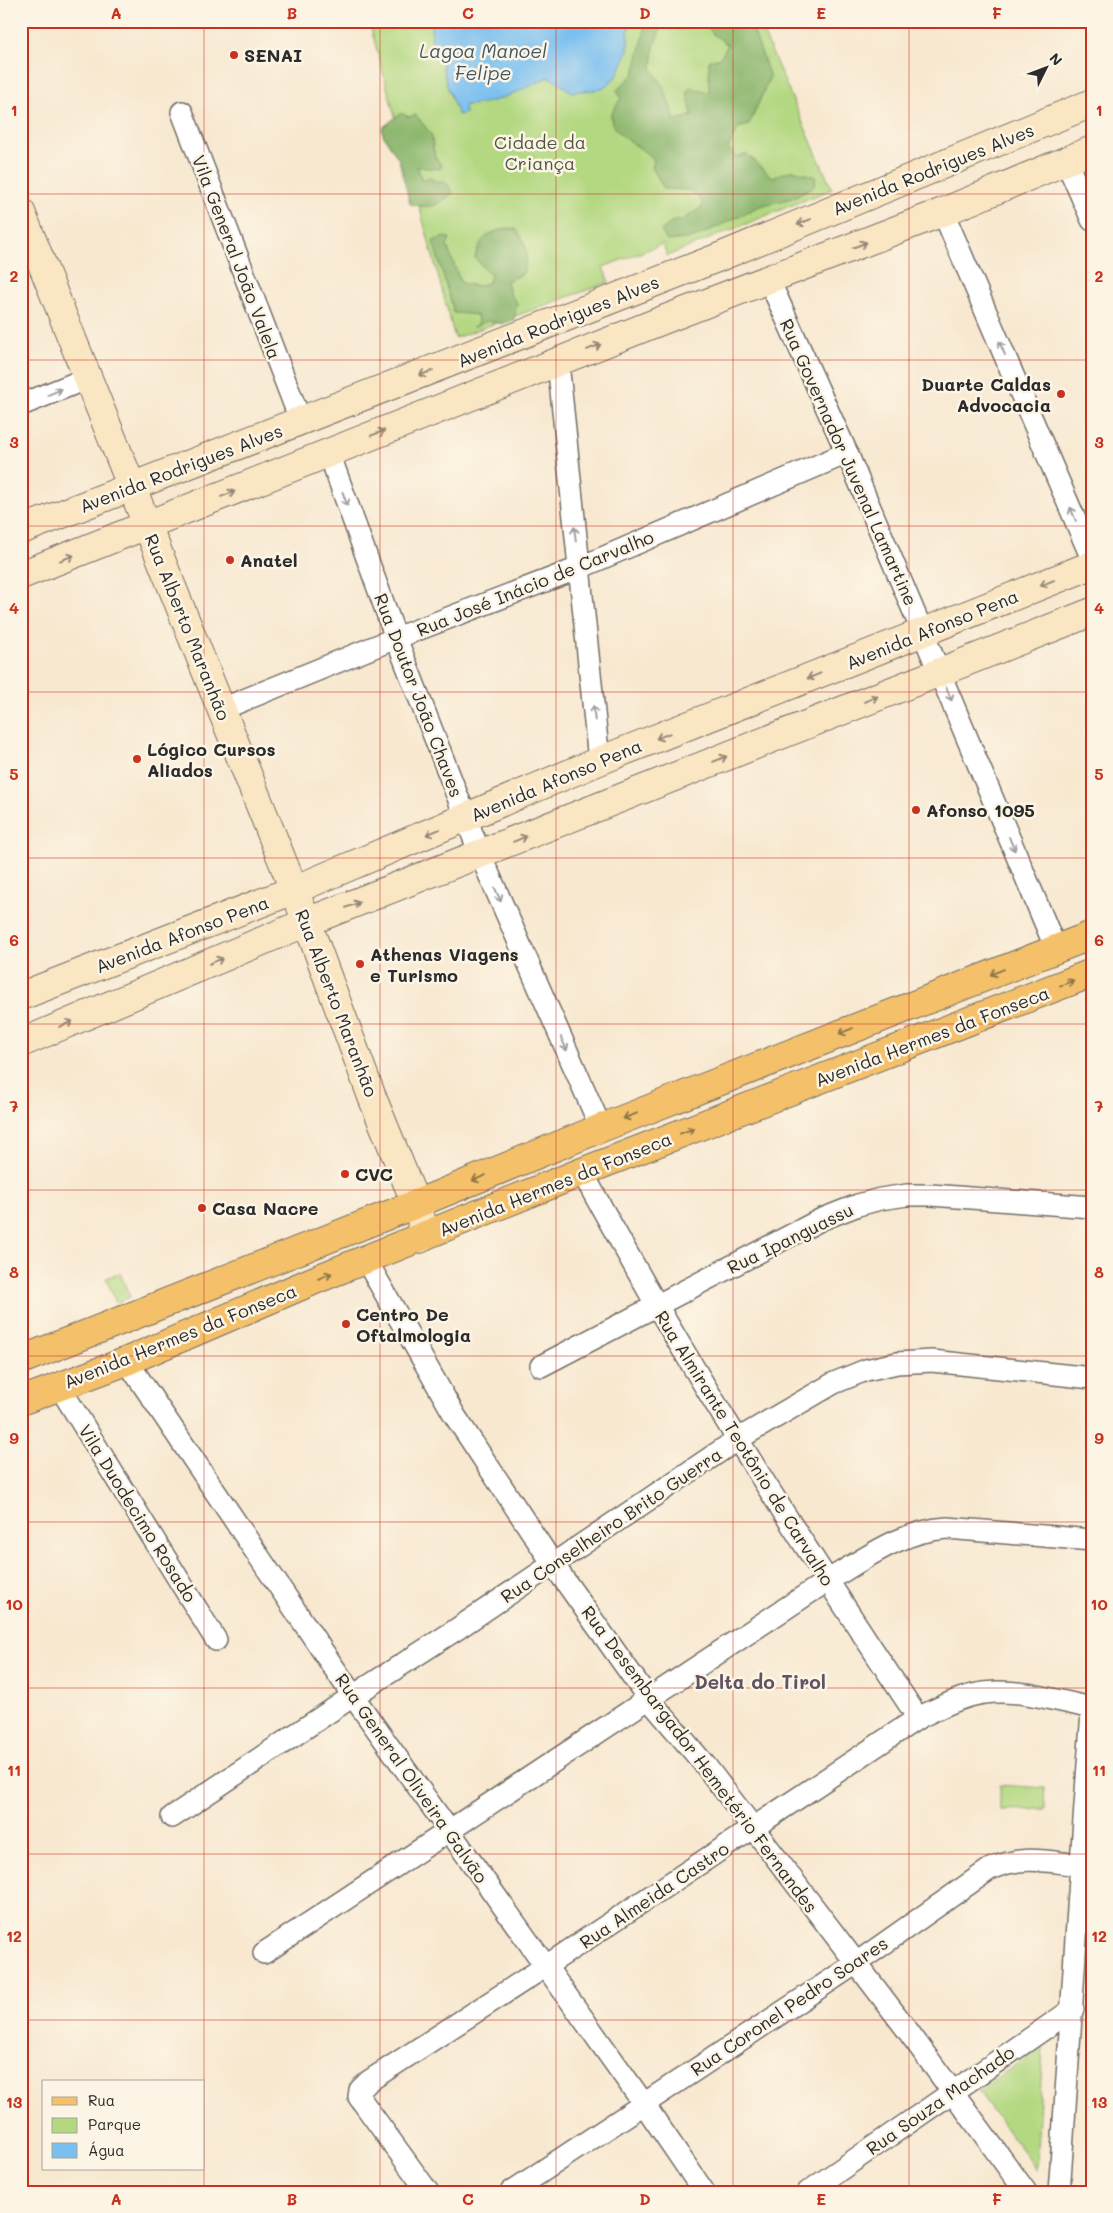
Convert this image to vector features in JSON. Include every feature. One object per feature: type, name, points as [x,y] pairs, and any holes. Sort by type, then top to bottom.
[{"type":"main road","name":"Avenida Rodrigues Alves","points":[[21,530],[244,443],[306,412],[512,340],[717,258],[1092,103]]},
{"type":"main road","points":[[1036,126],[1058,163]]},
{"type":"main road","points":[[21,575],[522,376],[943,212],[1092,150]]},
{"type":"main road","name":"Rua Alberto Maranhão","points":[[21,212],[307,922],[372,1097],[416,1204],[422,1222],[420,1239]]},
{"type":"main road","points":[[717,258],[715,266],[717,277],[725,288],[734,293]]},
{"type":"main road","points":[[512,340],[526,348],[528,365],[522,376]]},
{"type":"main road","points":[[306,412],[336,417],[344,426],[344,437],[334,451]]},
{"type":"main road","points":[[244,443],[239,452],[242,463],[249,474],[264,479]]},
{"type":"main road","name":"Avenida Afonso Pena","points":[[21,996],[294,890],[599,761],[1092,565]]},
{"type":"main road","name":"Avenida Afonso Pena","points":[[21,1043],[307,922],[1092,612]]},
{"type":"main road","name":"Avenida Hermes da Fonseca","points":[[21,1360],[416,1204],[601,1128],[1092,935]]},
{"type":"main road","name":"Avenida Hermes da Fonseca","points":[[21,1401],[126,1361],[233,1314],[582,1172],[1092,973]]},
{"type":"street","name":"Vila General João Valela","points":[[182,112],[306,412]]},
{"type":"street","points":[[1058,163],[1092,220]]},
{"type":"street","points":[[943,212],[1092,559]]},
{"type":"street","name":"Rua Governador Juvenal Lamartine","points":[[769,280],[847,453],[924,632],[1056,949]]},
{"type":"street","points":[[558,362],[599,761]]},
{"type":"street","points":[[21,405],[88,378]]},
{"type":"street","name":"Rua Doutor João Chaves","points":[[334,451],[396,638],[480,854],[601,1128]]},
{"type":"street","name":"Rua José Inácio de Carvalho","points":[[222,709],[396,638],[578,568],[847,453]]},
{"type":"street","name":"Rua Almirante Teotônio de Carvalho","points":[[582,1172],[656,1305],[738,1439],[827,1581],[918,1718]]},
{"type":"street","name":"Rua Ipanguassu","points":[[541,1366],[820,1220],[880,1199],[931,1195],[1092,1207]]},
{"type":"street","name":"Rua Desembargador Hemetério Fernandes","points":[[366,1260],[455,1416],[553,1564],[648,1698],[705,1765],[754,1829],[1026,2192]]},
{"type":"street","name":"Rua General Oliveira Galvão","points":[[126,1361],[353,1696],[644,2104],[704,2192]]},
{"type":"street","name":"Rua Conselheiro Brito Guerra","points":[[172,1817],[454,1631],[738,1439],[834,1383],[866,1370],[897,1363],[932,1361],[1092,1378]]},
{"type":"street","name":"Vila Duodecimo Rosado","points":[[60,1386],[216,1640]]},
{"type":"street","points":[[264,1952],[827,1581],[893,1542],[910,1534],[928,1529],[947,1528],[1092,1540]]},
{"type":"street","name":"Rua Almeida Castro","points":[[428,2192],[359,2097],[360,2090],[364,2085],[754,1829],[918,1718],[957,1700],[984,1693],[1014,1692],[1092,1708]]},
{"type":"street","points":[[1059,2192],[1073,2009],[1079,1865],[1092,1713]]},
{"type":"street","name":"Rua Coronel Pedro Soares","points":[[511,2192],[855,1964],[990,1869],[1007,1862],[1024,1859],[1079,1865]]},
{"type":"street","name":"Rua Souza Machado","points":[[808,2192],[1073,2009]]},
{"type":"green space","name":"Cidade da Criança","points":[[369,21],[758,21],[832,189],[667,256],[663,244],[603,267],[609,282],[455,338]]},
{"type":"green space","points":[[643,21],[663,21],[654,47],[652,69],[663,85],[675,120],[692,116],[687,91],[690,87],[709,92],[709,60],[720,58],[728,45],[713,34],[704,21],[750,21],[770,77],[749,125],[738,128],[728,148],[737,157],[747,154],[772,177],[793,170],[816,177],[814,186],[792,198],[760,206],[694,238],[667,241],[661,231],[671,222],[684,219],[702,207],[702,201],[689,190],[664,189],[652,167],[654,161],[616,130],[611,120],[611,114],[621,98],[617,90],[634,74],[644,34]]},
{"type":"green space","points":[[401,113],[409,117],[416,115],[431,134],[435,157],[442,166],[440,169],[417,167],[423,182],[429,177],[448,185],[453,193],[433,206],[410,204],[399,160],[383,135],[382,128]]},
{"type":"green space","points":[[509,228],[516,229],[520,235],[527,255],[523,274],[507,281],[510,294],[517,303],[514,320],[502,324],[488,321],[473,327],[478,322],[477,315],[454,313],[433,241],[443,237],[450,238],[447,246],[461,283],[478,286],[489,282],[491,276],[475,258],[479,245],[486,237],[496,231]]},
{"type":"green space","points":[[120,1273],[130,1297],[116,1303],[106,1278]]},
{"type":"green space","points":[[1000,1785],[1044,1788],[1045,1809],[1000,1810]]},
{"type":"green space","points":[[1043,2046],[1036,2169],[978,2091]]},
{"type":"water","name":"Lagoa Manoel Felipe","points":[[431,21],[629,21],[628,50],[617,76],[603,89],[572,92],[549,77],[497,100],[464,105],[465,113],[458,115],[447,86],[441,61],[432,49]]},
{"type":"place","name":"SENAI","points":[[234,55]]},
{"type":"place","name":"Duarte Caldas Advocacia","points":[[1061,394]]},
{"type":"place","name":"Anatel","points":[[230,560]]},
{"type":"place","name":"Lógico Cursos Aliados","points":[[137,759]]},
{"type":"place","name":"Afonso 1095","points":[[916,810]]},
{"type":"place","name":"Athenas Viagens e Turismo","points":[[360,964]]},
{"type":"place","name":"CVC","points":[[345,1174]]},
{"type":"place","name":"Casa Nacre","points":[[202,1208]]},
{"type":"place","name":"Centro De Oftalmologia","points":[[346,1324]]},
{"type":"district","name":"Delta do Tirol","points":[[760,1681]]}]
